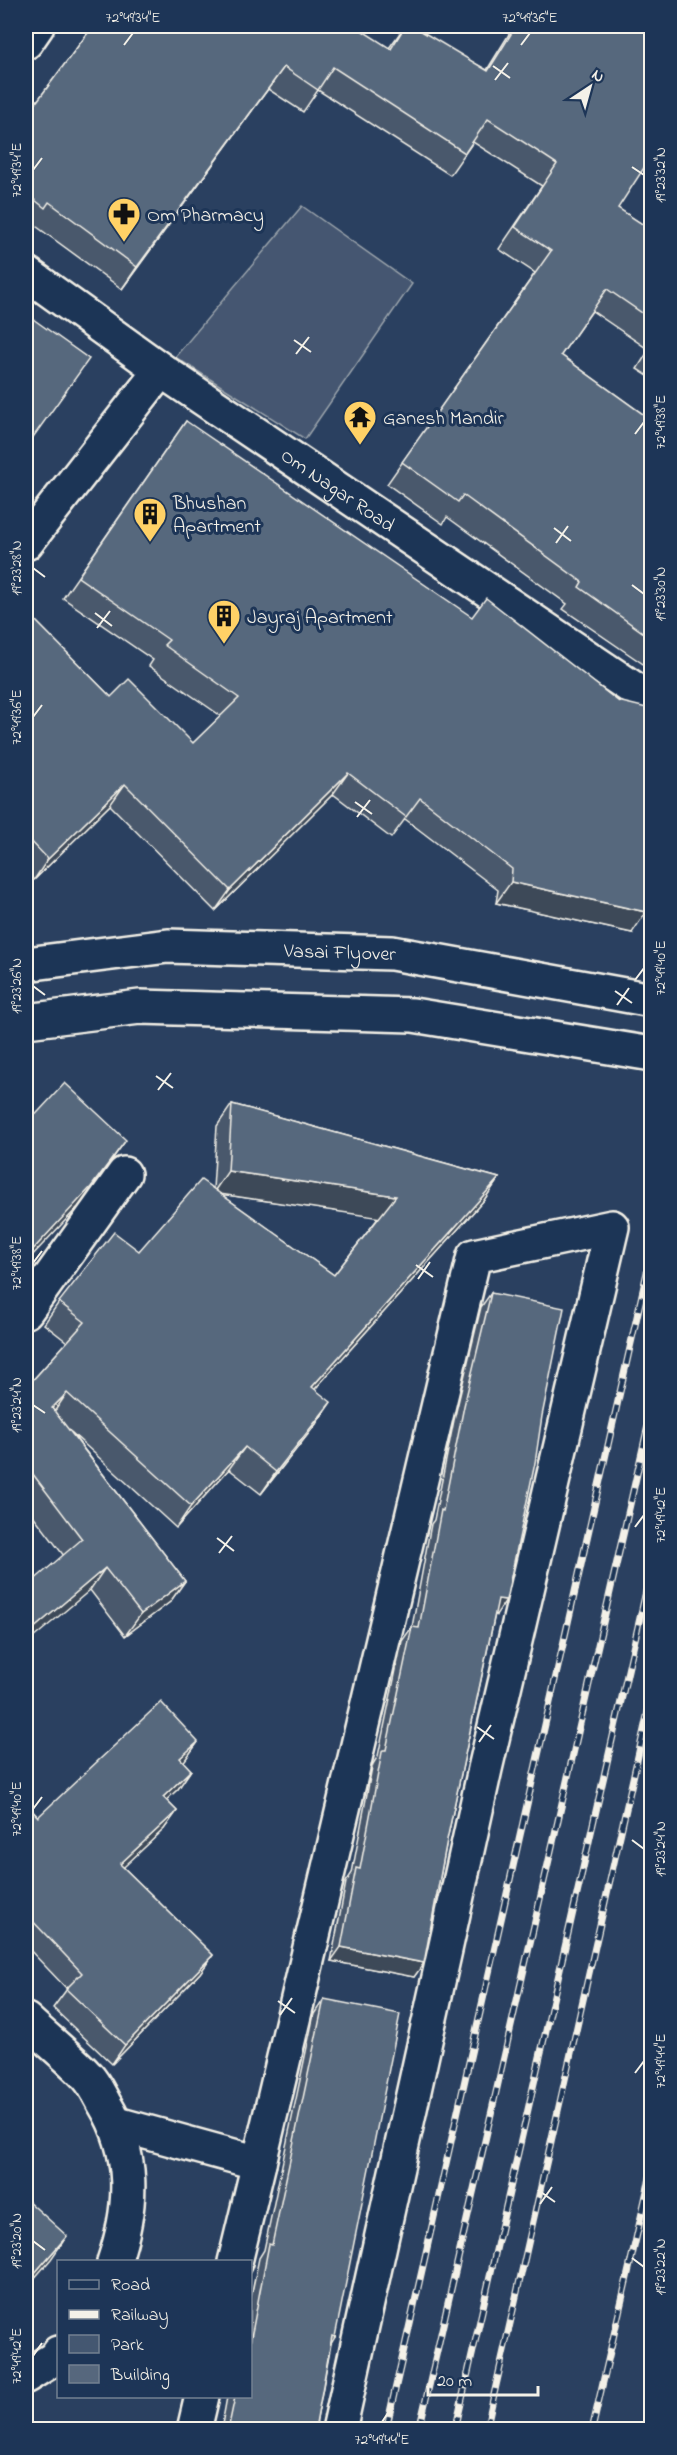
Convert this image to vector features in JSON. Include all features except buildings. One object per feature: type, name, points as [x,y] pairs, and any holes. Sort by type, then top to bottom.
[{"type":"street","points":[[26,42],[37,26]]},
{"type":"street","name":"Om Nagar Road","points":[[26,273],[161,370],[651,701]]},
{"type":"street","points":[[26,543],[161,370]]},
{"type":"street","name":"Vasai Flyover","points":[[26,964],[168,946],[392,953],[651,1000]]},
{"type":"street","points":[[26,1021],[140,1007],[413,1015],[651,1054]]},
{"type":"street","points":[[26,1311],[124,1174]]},
{"type":"street","points":[[235,2260],[474,1256],[612,1227],[485,1769],[339,2430]]},
{"type":"street","points":[[26,2020],[88,2077],[117,2124],[128,2167],[127,2203],[121,2241],[115,2260]]},
{"type":"street","points":[[117,2124],[259,2163]]},
{"type":"street","points":[[26,2376],[57,2355]]},
{"type":"street","points":[[194,2430],[202,2398]]},
{"type":"green space","points":[[302,206],[412,284],[305,439],[175,357]]},
{"type":"railway","points":[[386,2430],[652,1250]]},
{"type":"railway","points":[[419,2430],[652,1408]]},
{"type":"railway","points":[[455,2430],[652,1565]]},
{"type":"railway","points":[[486,2430],[652,1694]]},
{"type":"railway","points":[[592,2430],[652,2169]]},
{"type":"place","name":"Om Pharmacy","points":[[124,243]]},
{"type":"place","name":"Ganesh Mandir","points":[[360,446]]},
{"type":"place","name":"Bhushan Apartment","points":[[150,543]]},
{"type":"place","name":"Jayraj Apartment","points":[[224,645]]}]
